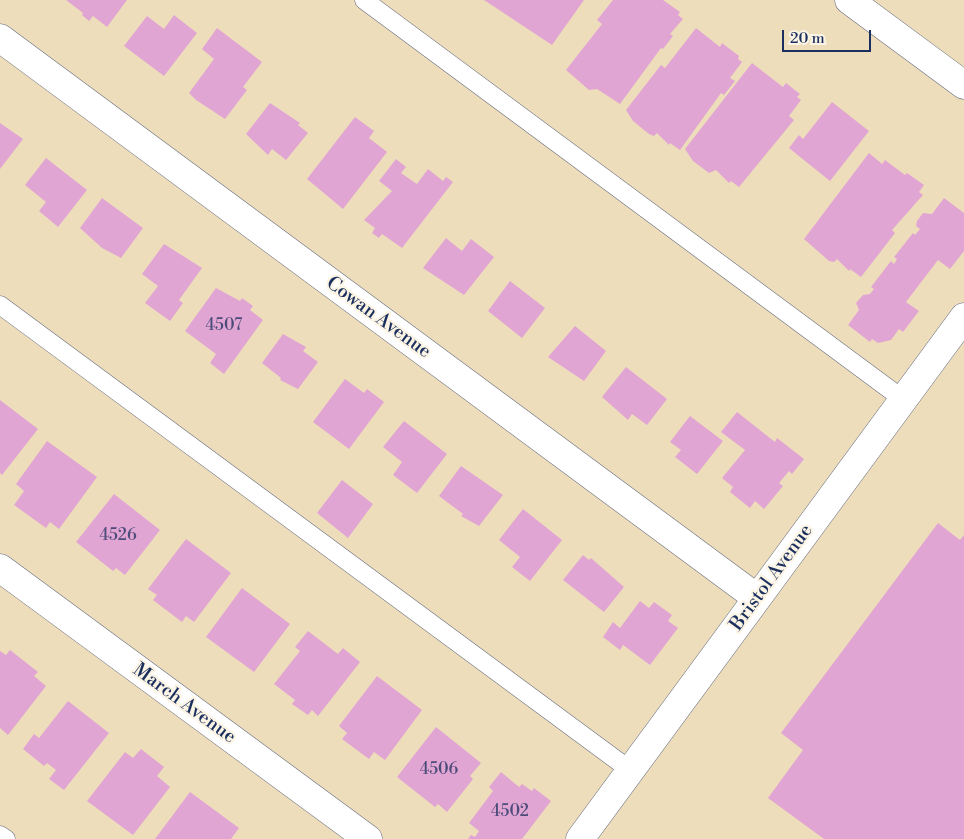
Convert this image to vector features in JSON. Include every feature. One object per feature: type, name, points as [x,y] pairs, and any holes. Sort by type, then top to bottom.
[{"type":"street","points":[[849,0],[964,85]]},
{"type":"street","name":"Cowan Avenue","points":[[0,38],[757,598]]},
{"type":"street","name":"Bristol Avenue","points":[[580,839],[964,318]]},
{"type":"street","name":"March Avenue","points":[[0,568],[368,839]]},
{"type":"lane","points":[[364,0],[904,400]]},
{"type":"lane","points":[[0,305],[630,770]]},
{"type":"lane","points":[[0,835],[6,839]]},
{"type":"building","points":[[66,0],[127,0],[107,27],[93,16],[89,21],[82,15],[83,13]]},
{"type":"building","points":[[484,0],[584,0],[552,45]]},
{"type":"building","points":[[613,0],[663,0],[680,12],[678,15],[683,19],[670,34],[673,36],[663,49],[661,48],[620,104],[597,89],[589,90],[566,70],[602,24],[597,20]]},
{"type":"building","points":[[174,15],[197,33],[164,76],[124,46],[147,16],[164,29]]},
{"type":"building","points":[[217,28],[262,62],[243,87],[247,90],[225,119],[196,100],[189,93],[214,59],[202,49]]},
{"type":"building","points":[[696,28],[720,47],[722,43],[739,56],[738,59],[742,62],[730,78],[735,81],[724,95],[721,93],[680,150],[670,143],[669,145],[657,133],[654,136],[649,134],[633,121],[626,110],[661,65],[665,68]]},
{"type":"building","points":[[752,63],[783,87],[786,83],[800,94],[797,97],[801,100],[789,116],[794,120],[739,187],[731,181],[729,183],[716,170],[709,173],[693,161],[685,149]]},
{"type":"building","points":[[832,102],[869,131],[830,181],[789,148],[799,135],[803,139]]},
{"type":"building","points":[[270,103],[300,123],[298,125],[308,133],[286,160],[272,149],[268,155],[246,134]]},
{"type":"building","points":[[355,117],[374,131],[369,138],[387,152],[343,209],[307,179]]},
{"type":"building","points":[[0,123],[23,139],[0,169]]},
{"type":"building","points":[[869,153],[882,164],[885,160],[905,175],[907,173],[924,185],[919,192],[923,195],[892,230],[895,233],[861,277],[850,269],[849,271],[837,259],[834,262],[829,261],[804,239]]},
{"type":"building","points":[[46,158],[87,190],[58,227],[39,211],[46,202],[25,185]]},
{"type":"building","points":[[396,159],[406,167],[401,173],[417,184],[428,169],[443,181],[446,177],[453,182],[402,248],[382,234],[379,238],[372,233],[375,228],[364,220],[392,191],[379,181]]},
{"type":"building","points":[[102,198],[143,228],[121,258],[102,248],[80,228]]},
{"type":"building","points":[[944,198],[964,213],[964,251],[950,269],[938,260],[906,302],[919,311],[903,332],[899,329],[891,340],[878,343],[872,339],[870,342],[848,325],[859,310],[856,303],[863,295],[870,294],[874,289],[871,287],[891,261],[894,264],[897,259],[894,257],[913,233],[915,235],[920,229],[916,226],[923,213],[932,214]]},
{"type":"building","points":[[446,238],[462,251],[471,239],[494,257],[464,295],[423,268]]},
{"type":"building","points":[[164,244],[202,268],[179,300],[183,303],[170,321],[145,303],[158,286],[142,274]]},
{"type":"building","points":[[510,281],[545,308],[522,338],[488,311]]},
{"type":"building","points":[[216,288],[240,301],[242,298],[253,306],[250,310],[263,320],[224,374],[210,363],[216,354],[185,331]]},
{"type":"building","points":[[575,326],[606,351],[584,381],[548,357]]},
{"type":"building","points":[[283,334],[306,347],[303,351],[318,362],[298,389],[280,380],[281,378],[262,363]]},
{"type":"building","points":[[626,367],[667,399],[647,425],[632,414],[628,420],[602,397]]},
{"type":"building","points":[[345,379],[364,393],[367,389],[384,402],[349,449],[313,422]]},
{"type":"building","points":[[0,400],[38,429],[2,475],[0,473]]},
{"type":"building","points":[[737,412],[775,442],[777,438],[804,459],[792,474],[789,471],[779,483],[783,486],[764,509],[755,501],[750,508],[730,492],[733,487],[722,478],[745,450],[721,432]]},
{"type":"building","points":[[690,416],[723,441],[697,474],[675,457],[681,450],[670,442]]},
{"type":"building","points":[[404,421],[447,454],[417,493],[393,475],[402,462],[383,447]]},
{"type":"building","points":[[47,441],[97,477],[59,529],[50,522],[46,528],[14,505],[24,491],[16,484]]},
{"type":"building","points":[[461,466],[503,495],[479,526],[461,516],[463,514],[439,496]]},
{"type":"building","points":[[342,480],[373,504],[348,538],[317,513]]},
{"type":"building","points":[[114,494],[160,530],[125,575],[116,568],[113,571],[76,542]]},
{"type":"building","points":[[523,509],[562,540],[530,581],[512,567],[520,557],[499,540]]},
{"type":"building","points":[[938,523],[960,540],[964,535],[964,839],[824,839],[768,798],[803,750],[781,733]]},
{"type":"building","points":[[186,539],[231,573],[194,622],[186,616],[182,622],[153,600],[157,595],[148,589]]},
{"type":"building","points":[[583,555],[589,560],[591,558],[624,587],[604,612],[563,580]]},
{"type":"building","points":[[242,588],[290,624],[254,672],[206,637]]},
{"type":"building","points":[[640,601],[649,608],[654,602],[672,615],[668,621],[678,628],[650,665],[623,645],[620,650],[603,637],[613,622],[620,628]]},
{"type":"building","points":[[308,631],[338,654],[343,648],[360,662],[318,716],[312,710],[308,715],[292,704],[295,700],[274,684],[300,651],[295,647]]},
{"type":"building","points":[[10,650],[38,672],[34,676],[46,686],[8,735],[0,728],[0,651],[6,655]]},
{"type":"building","points":[[377,676],[422,710],[385,760],[374,752],[369,759],[342,739],[347,733],[339,726]]},
{"type":"building","points":[[68,701],[109,733],[64,790],[49,779],[56,770],[47,763],[44,766],[23,749],[34,734],[39,738]]},
{"type":"building","points":[[436,727],[481,763],[470,776],[473,779],[447,812],[438,804],[435,807],[397,777]]},
{"type":"building","points":[[141,749],[164,767],[157,776],[170,787],[133,835],[87,801],[125,752],[133,758]]},
{"type":"building","points":[[501,772],[519,787],[522,784],[532,791],[534,788],[551,801],[522,839],[468,839],[471,835],[475,837],[479,831],[469,823],[493,791],[489,787]]},
{"type":"building","points":[[190,792],[239,828],[231,839],[155,839]]}]
